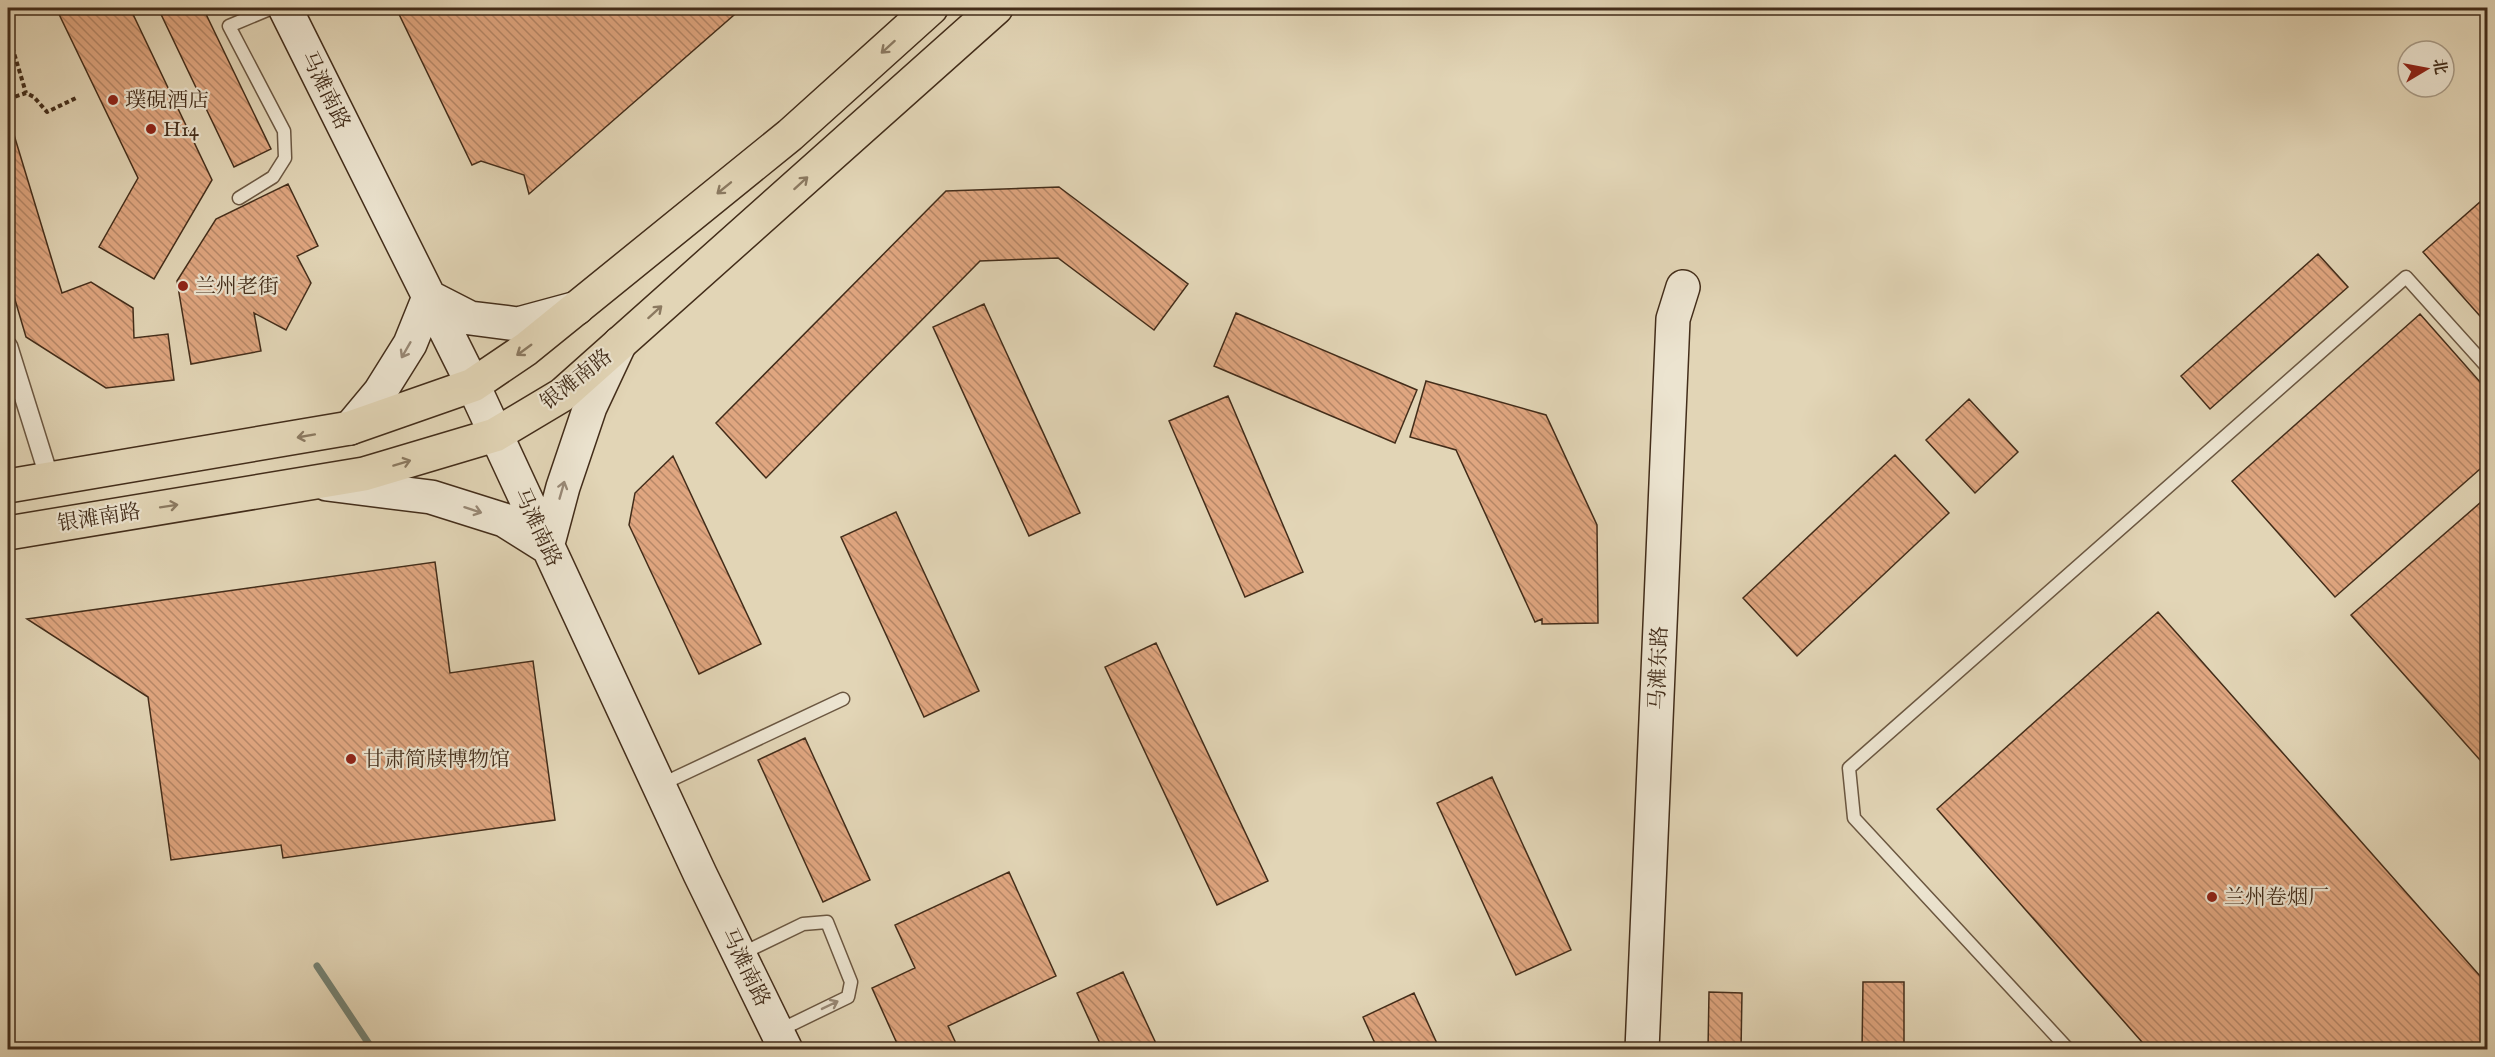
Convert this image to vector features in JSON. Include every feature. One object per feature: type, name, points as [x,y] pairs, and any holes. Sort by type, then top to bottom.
[{"type":"main road","name":"马滩南路","points":[[285,8],[473,385],[658,785],[782,1040]]},
{"type":"main road","points":[[8,486],[350,429],[473,385],[526,349],[790,135],[931,8]]},
{"type":"main road","name":"银滩南路","points":[[8,533],[364,474],[495,435],[562,395],[996,8]]},
{"type":"main road","name":"马滩东路","points":[[1642,1050],[1673,319],[1683,287]]},
{"type":"main road","points":[[350,429],[380,392],[410,344],[429,297],[470,318],[518,324],[577,308]]},
{"type":"main road","points":[[313,482],[431,497],[504,520],[547,547],[562,487],[590,408],[620,343]]},
{"type":"street","points":[[8,346],[50,480]]},
{"type":"lane","points":[[239,198],[273,177],[285,158],[284,131],[229,26],[272,8]]},
{"type":"lane","points":[[2069,1050],[1854,818],[1848,768],[2406,277],[2487,368]]},
{"type":"lane","points":[[658,785],[843,699]]},
{"type":"lane","points":[[740,955],[803,924],[827,922],[851,982],[848,997],[782,1040]]},
{"type":"path","points":[[8,33],[26,93]]},
{"type":"path","points":[[8,99],[26,93],[34,97],[47,112],[78,97]]},
{"type":"building","name":"H14","points":[[56,8],[130,8],[212,180],[154,279],[99,247],[138,178]]},
{"type":"building","points":[[158,8],[203,8],[271,149],[234,167]]},
{"type":"building","points":[[396,8],[742,8],[529,194],[524,175],[481,161],[472,165]]},
{"type":"building","points":[[8,115],[62,293],[91,282],[133,308],[134,338],[168,334],[174,380],[106,388],[26,337],[8,276]]},
{"type":"building","points":[[288,184],[318,246],[297,256],[311,283],[286,330],[254,313],[261,351],[191,364],[177,281],[216,219]]},
{"type":"building","points":[[1059,187],[1188,284],[1154,330],[1058,258],[980,261],[766,478],[716,423],[946,191]]},
{"type":"building","points":[[2488,195],[2488,325],[2423,252]]},
{"type":"building","points":[[2318,254],[2348,287],[2210,409],[2181,376]]},
{"type":"building","points":[[984,304],[1080,513],[1029,536],[933,327]]},
{"type":"building","points":[[1236,313],[1417,390],[1395,443],[1214,366]]},
{"type":"building","points":[[2420,314],[2488,391],[2488,462],[2335,597],[2232,481]]},
{"type":"building","points":[[1426,381],[1546,415],[1597,525],[1598,623],[1542,624],[1542,619],[1535,622],[1456,450],[1410,437]]},
{"type":"building","points":[[1228,396],[1303,572],[1245,597],[1169,421]]},
{"type":"building","points":[[1969,399],[2018,452],[1975,493],[1926,440]]},
{"type":"building","points":[[1895,455],[1949,513],[1797,656],[1743,598]]},
{"type":"building","points":[[673,456],[761,644],[699,674],[629,525],[635,493]]},
{"type":"building","points":[[2488,496],[2488,769],[2351,615]]},
{"type":"building","points":[[896,512],[979,691],[924,717],[841,537]]},
{"type":"building","name":"甘肃简牍博物馆","points":[[435,562],[450,673],[533,661],[555,820],[283,858],[281,845],[171,860],[148,697],[27,619]]},
{"type":"building","name":"兰州卷烟厂","points":[[2158,612],[2488,985],[2488,1050],[2149,1050],[1937,809]]},
{"type":"building","points":[[1156,643],[1268,881],[1217,905],[1105,667]]},
{"type":"building","points":[[805,738],[870,880],[823,902],[758,760]]},
{"type":"building","points":[[1492,777],[1571,950],[1516,975],[1437,803]]},
{"type":"building","points":[[1009,872],[1056,976],[948,1026],[959,1050],[900,1050],[872,988],[915,968],[895,925]]},
{"type":"building","points":[[1123,972],[1159,1050],[1103,1050],[1077,993]]},
{"type":"building","points":[[1863,982],[1904,982],[1904,1050],[1862,1050]]},
{"type":"building","points":[[1709,992],[1742,993],[1741,1050],[1708,1050]]},
{"type":"building","points":[[1414,993],[1440,1050],[1378,1050],[1363,1017]]},
{"type":"waterway","points":[[317,966],[373,1050]]},
{"type":"place","name":"璞硯酒店","points":[[113,100]]},
{"type":"place","name":"H14","points":[[151,129]]},
{"type":"place","name":"兰州老街","points":[[183,286]]},
{"type":"place","name":"甘肃简牍博物馆","points":[[351,759]]},
{"type":"place","name":"兰州卷烟厂","points":[[2212,897]]}]
